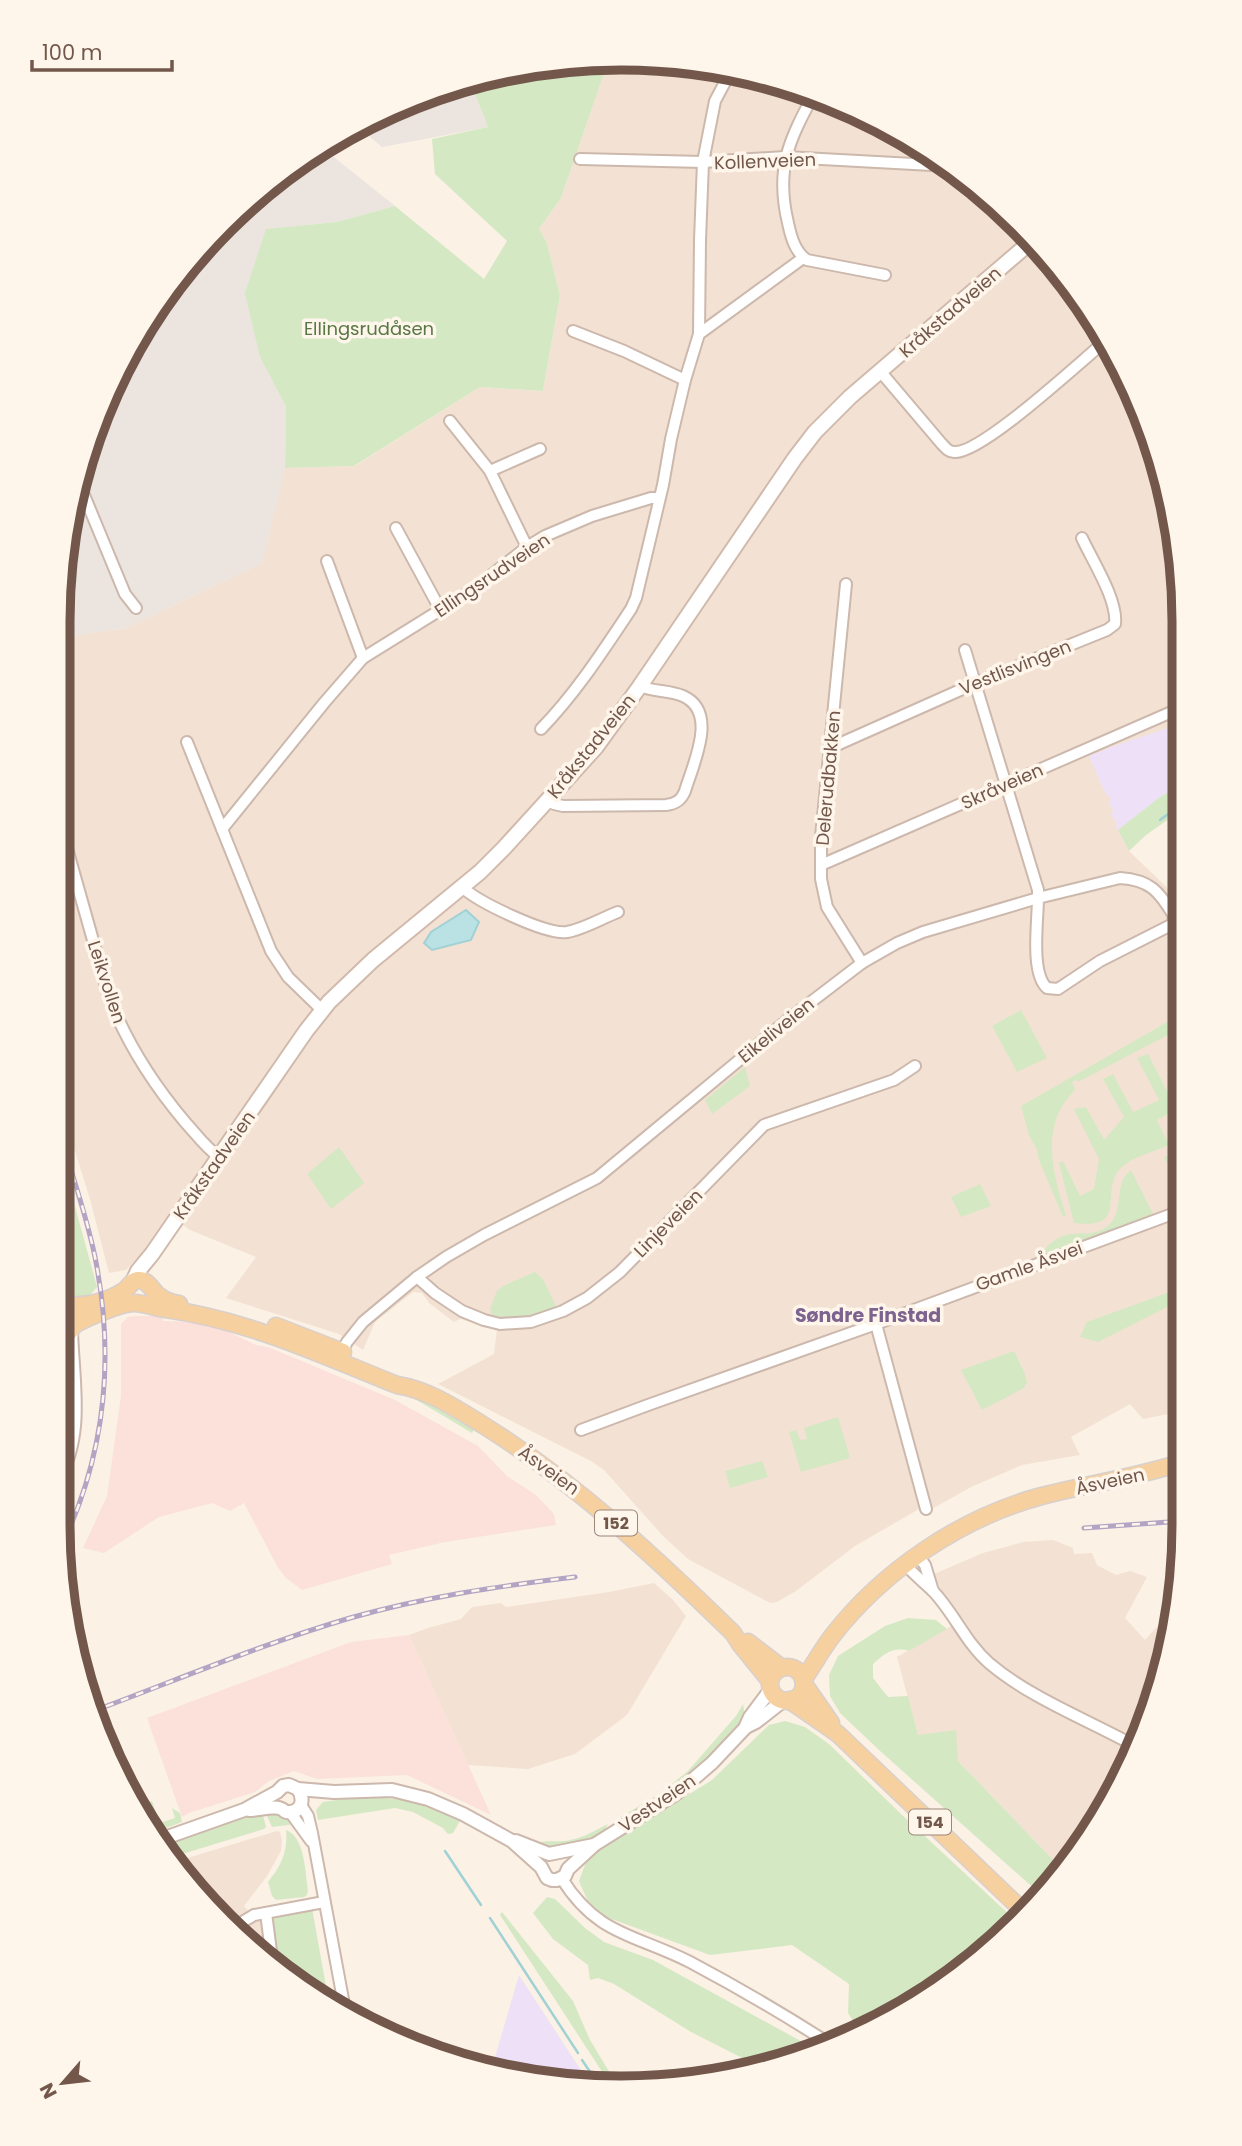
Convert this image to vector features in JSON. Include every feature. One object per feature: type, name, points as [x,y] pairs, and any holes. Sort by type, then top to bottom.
[{"type":"main road","name":"Kråkstadveien","points":[[140,1292],[152,1254],[322,1010],[373,960],[496,856],[596,747],[801,449],[828,418],[1025,247]]},
{"type":"main road","points":[[70,1304],[80,1305],[140,1292]]},
{"type":"main road","points":[[70,1329],[140,1292]]},
{"type":"main road","name":"Åsveien","points":[[140,1292],[158,1295],[174,1303],[254,1320],[312,1339],[340,1357],[400,1379],[479,1422],[576,1490],[648,1552],[733,1633],[771,1685]]},
{"type":"main road","name":"Åsveien","points":[[733,1633],[787,1668],[831,1637],[860,1606],[912,1560],[958,1529],[1014,1505],[1047,1495],[1172,1465]]},
{"type":"main road","name":"Åsveien","points":[[804,1682],[831,1637]]},
{"type":"main road","points":[[771,1685],[775,1672],[787,1668]]},
{"type":"main road","name":"154","points":[[787,1668],[801,1674],[838,1734]]},
{"type":"main road","points":[[786,1700],[799,1696],[804,1682]]},
{"type":"main road","name":"154","points":[[771,1685],[776,1696],[838,1734],[1018,1907]]},
{"type":"street","points":[[541,729],[575,691],[636,598],[685,380],[699,334],[703,162],[715,101],[726,81]]},
{"type":"street","points":[[809,103],[785,157],[783,173],[783,199],[793,240],[803,258],[885,275]]},
{"type":"street","name":"Kollenveien","points":[[580,159],[703,162],[785,157],[928,164]]},
{"type":"street","points":[[699,334],[803,258]]},
{"type":"street","points":[[573,331],[624,351],[685,380]]},
{"type":"street","points":[[880,371],[944,447],[953,452],[966,449],[997,432],[1099,347]]},
{"type":"street","points":[[450,421],[490,471],[527,547]]},
{"type":"street","points":[[490,471],[540,449]]},
{"type":"street","points":[[85,497],[125,594],[136,608]]},
{"type":"street","name":"Ellingsrudveien","points":[[222,829],[363,658],[474,589],[545,536],[592,516],[659,498]]},
{"type":"street","points":[[396,528],[441,611]]},
{"type":"street","name":"Vestlisvingen","points":[[830,748],[976,683],[1107,630],[1115,624],[1116,616],[1107,590],[1082,538]]},
{"type":"street","points":[[327,561],[363,658]]},
{"type":"street","name":"Delerudbakken","points":[[846,584],[821,837],[821,879],[827,907],[862,963]]},
{"type":"street","points":[[965,650],[1038,890],[1038,898]]},
{"type":"street","points":[[548,800],[559,806],[576,806],[666,805],[681,799],[701,736],[702,717],[685,697],[639,686]]},
{"type":"street","name":"Skråveien","points":[[821,865],[1172,712]]},
{"type":"street","points":[[187,742],[271,951],[288,977],[322,1010]]},
{"type":"street","name":"Leikvollen","points":[[70,858],[117,1018],[137,1058],[154,1084],[219,1157]]},
{"type":"street","name":"Eikeliveien","points":[[340,1357],[363,1322],[417,1277],[446,1256],[484,1235],[597,1178],[780,1027],[862,963],[897,943],[923,932],[1038,898],[1120,878],[1135,879],[1151,885],[1172,913]]},
{"type":"street","points":[[462,887],[494,907],[555,931],[573,930],[618,912]]},
{"type":"street","name":"Eikeliveien","points":[[1038,898],[1038,974],[1043,985],[1051,989],[1058,989],[1100,961],[1172,925]]},
{"type":"street","name":"Linjeveien","points":[[417,1277],[462,1311],[500,1324],[531,1322],[563,1311],[587,1298],[620,1272],[764,1125],[894,1080],[915,1066]]},
{"type":"street","name":"Gamle Åsvei","points":[[582,1430],[1172,1214]]},
{"type":"street","points":[[876,1324],[926,1509]]},
{"type":"street","points":[[70,1352],[76,1419],[70,1455]]},
{"type":"street","points":[[912,1560],[925,1565],[933,1591],[989,1663],[1011,1680],[1127,1742]]},
{"type":"street","name":"Vestveien","points":[[746,1727],[771,1685]]},
{"type":"street","name":"Vestveien","points":[[565,1874],[594,1845],[677,1793],[712,1763],[746,1727],[786,1700]]},
{"type":"street","points":[[167,1837],[244,1810],[286,1785],[298,1789],[334,1792],[379,1790],[418,1796],[457,1811],[512,1840],[565,1858],[565,1874],[582,1906],[605,1925],[699,1967],[820,2038]]},
{"type":"street","points":[[293,1807],[302,1794],[298,1789]]},
{"type":"street","points":[[277,1792],[276,1801],[293,1807],[313,1844],[343,2001]]},
{"type":"street","points":[[244,1810],[293,1807],[334,1792]]},
{"type":"street","points":[[512,1840],[541,1867],[547,1878],[557,1880],[565,1874]]},
{"type":"street","name":"Vestveien","points":[[554,1854],[594,1845]]},
{"type":"street","points":[[541,1867],[543,1859],[554,1854]]},
{"type":"street","points":[[242,1924],[247,1919],[266,1913],[324,1902]]},
{"type":"street","points":[[266,1913],[271,1949]]},
{"type":"shaded area","points":[[605,70],[657,71],[693,75],[764,89],[832,112],[896,144],[956,184],[1011,231],[1079,315],[1115,377],[1143,444],[1153,478],[1167,549],[1172,621],[1172,790],[1118,830],[1129,851],[1172,892],[1172,1413],[1143,1419],[1130,1404],[1071,1437],[1080,1455],[1022,1465],[971,1487],[932,1509],[919,1509],[855,1546],[796,1591],[777,1602],[770,1603],[688,1559],[663,1536],[604,1470],[591,1461],[438,1384],[494,1354],[497,1329],[460,1319],[454,1322],[429,1303],[422,1293],[413,1292],[375,1322],[363,1350],[339,1334],[226,1298],[256,1257],[190,1230],[169,1214],[141,1254],[126,1270],[109,1273],[70,1135],[70,636],[126,628],[262,563],[285,468],[355,466],[480,387],[543,391],[560,295],[547,243],[539,229],[561,198]]},
{"type":"shaded area","points":[[474,90],[488,127],[382,147],[366,133],[410,112]]},
{"type":"shaded area","points":[[330,154],[395,206],[337,222],[266,229],[260,357],[286,407],[285,468],[262,563],[126,628],[70,636],[71,585],[81,514],[99,444],[112,410],[144,345],[184,286],[207,258],[231,231],[258,207]]},
{"type":"shaded area","points":[[1172,727],[1172,790],[1118,830],[1111,814],[1114,811],[1108,803],[1111,800],[1103,789],[1089,756]]},
{"type":"shaded area","points":[[162,1316],[163,1321],[200,1322],[218,1327],[256,1345],[268,1347],[395,1400],[478,1446],[507,1476],[536,1495],[554,1514],[556,1525],[445,1542],[389,1555],[392,1564],[302,1590],[285,1577],[277,1566],[244,1503],[230,1511],[212,1503],[159,1517],[104,1553],[83,1548],[107,1496],[121,1396],[121,1324],[128,1317]]},
{"type":"shaded area","points":[[1053,1540],[1073,1548],[1074,1554],[1092,1553],[1097,1565],[1116,1575],[1130,1571],[1147,1577],[1125,1618],[1145,1640],[1163,1620],[1153,1668],[1130,1736],[1098,1800],[1056,1863],[958,1761],[918,1735],[897,1657],[962,1620],[942,1592],[934,1574],[983,1553],[1023,1542]]},
{"type":"shaded area","points":[[654,1583],[686,1616],[627,1715],[575,1754],[528,1769],[468,1765],[409,1635],[461,1619],[472,1607],[501,1603],[506,1607]]},
{"type":"shaded area","points":[[409,1635],[491,1815],[407,1775],[317,1779],[294,1771],[269,1781],[255,1792],[182,1817],[147,1718],[351,1642]]},
{"type":"shaded area","points":[[280,1832],[281,1851],[267,1876],[244,1906],[260,1922],[267,1946],[231,1915],[183,1859]]},
{"type":"shaded area","points":[[519,1975],[584,2075],[549,2071],[494,2061]]},
{"type":"green space","name":"Ellingsrudåsen","points":[[605,70],[561,198],[539,229],[547,243],[560,295],[543,391],[480,387],[354,466],[285,468],[286,407],[260,357],[245,293],[266,229],[337,222],[395,206],[484,279],[507,241],[435,174],[432,139],[488,127],[474,90],[549,75]]},
{"type":"green space","points":[[1172,790],[1172,817],[1129,851],[1118,830]]},
{"type":"green space","points":[[1021,1010],[1047,1058],[1017,1072],[992,1026]]},
{"type":"green space","points":[[1172,1019],[1172,1033],[1078,1082],[1072,1082],[1075,1089],[1059,1112],[1052,1138],[1053,1164],[1066,1216],[1063,1217],[1039,1160],[1021,1106]]},
{"type":"green space","points":[[1148,1054],[1169,1095],[1172,1094],[1172,1112],[1157,1120],[1169,1145],[1123,1166],[1116,1175],[1108,1214],[1103,1220],[1092,1224],[1074,1223],[1059,1163],[1063,1161],[1080,1196],[1094,1189],[1099,1159],[1074,1109],[1086,1107],[1104,1140],[1124,1117],[1103,1079],[1113,1074],[1133,1112],[1159,1100],[1137,1058]]},
{"type":"green space","points":[[745,1067],[750,1086],[712,1114],[705,1100]]},
{"type":"green space","points":[[339,1147],[364,1183],[331,1209],[307,1174]]},
{"type":"green space","points":[[1172,1154],[1172,1173],[1164,1157]]},
{"type":"green space","points":[[1131,1170],[1154,1216],[1050,1254],[1046,1252],[1045,1249],[1053,1241],[1061,1237],[1098,1232],[1112,1222],[1118,1208],[1122,1184]]},
{"type":"green space","points":[[980,1184],[991,1206],[961,1217],[951,1197]]},
{"type":"green space","points":[[70,1189],[97,1287],[90,1295],[92,1297],[71,1299]]},
{"type":"green space","points":[[535,1272],[543,1279],[555,1308],[522,1319],[493,1318],[490,1309],[497,1291]]},
{"type":"green space","points":[[1172,1291],[1172,1305],[1098,1342],[1080,1337],[1087,1322]]},
{"type":"green space","points":[[1014,1351],[1027,1383],[1024,1388],[982,1410],[961,1370]]},
{"type":"green space","points":[[415,1399],[437,1405],[478,1429],[474,1429],[472,1433]]},
{"type":"green space","points":[[838,1417],[850,1458],[801,1472],[789,1432],[796,1430],[800,1440],[807,1439],[804,1428]]},
{"type":"green space","points":[[762,1461],[768,1477],[730,1488],[725,1471]]},
{"type":"green space","points":[[908,1618],[936,1620],[947,1629],[909,1651],[893,1650],[885,1654],[873,1664],[873,1678],[888,1697],[908,1696],[918,1735],[956,1730],[958,1761],[1056,1863],[1034,1889],[879,1750],[840,1713],[830,1696],[829,1675],[838,1656],[885,1626]]},
{"type":"green space","points":[[743,1704],[745,1716],[722,1745],[696,1771],[659,1799],[626,1819],[621,1817],[662,1792],[688,1771],[736,1716]]},
{"type":"green space","points":[[785,1721],[805,1727],[829,1744],[1010,1916],[927,1983],[855,2024],[848,2013],[849,1984],[792,1945],[710,1955],[606,1917],[588,1902],[579,1881],[586,1862],[601,1849],[712,1780],[769,1725]]},
{"type":"green space","points":[[358,1797],[411,1802],[461,1819],[453,1833],[448,1834],[443,1828],[413,1812],[395,1808],[318,1820],[316,1810],[323,1802]]},
{"type":"green space","points":[[152,1801],[160,1823],[175,1818],[172,1808],[180,1813],[182,1822],[162,1829],[146,1803]]},
{"type":"green space","points":[[256,1814],[263,1815],[266,1827],[180,1855],[171,1842]]},
{"type":"green space","points":[[269,1814],[295,1824],[272,1827],[267,1816]]},
{"type":"green space","points":[[608,1824],[602,1834],[588,1842],[560,1846],[535,1844],[575,1839]]},
{"type":"green space","points":[[286,1830],[301,1847],[308,1890],[304,1897],[276,1900],[268,1882],[283,1858]]},
{"type":"green space","points":[[547,1897],[555,1899],[604,1942],[653,1960],[806,2044],[747,2061],[691,2032],[614,1984],[598,1978],[590,1980],[588,1965],[553,1939],[533,1913]]},
{"type":"green space","points":[[312,1908],[327,1990],[275,1953],[273,1917]]},
{"type":"green space","points":[[502,1912],[573,2001],[590,2040],[612,2076],[605,2076],[500,1915]]},
{"type":"water","points":[[466,910],[479,922],[471,940],[432,950],[424,943],[431,932]]},
{"type":"waterway","points":[[1160,820],[1172,811]]},
{"type":"waterway","points":[[445,1851],[481,1905]]},
{"type":"waterway","points":[[490,1918],[578,2053]]},
{"type":"waterway","points":[[582,2060],[592,2075]]},
{"type":"railway","points":[[70,1167],[95,1257],[101,1294],[105,1368],[97,1441],[88,1477],[70,1526]]},
{"type":"railway","points":[[1084,1528],[1172,1522]]},
{"type":"railway","points":[[101,1708],[252,1651],[350,1618],[462,1593],[575,1577]]},
{"type":"district","name":"Søndre Finstad","points":[[868,1315]]}]
